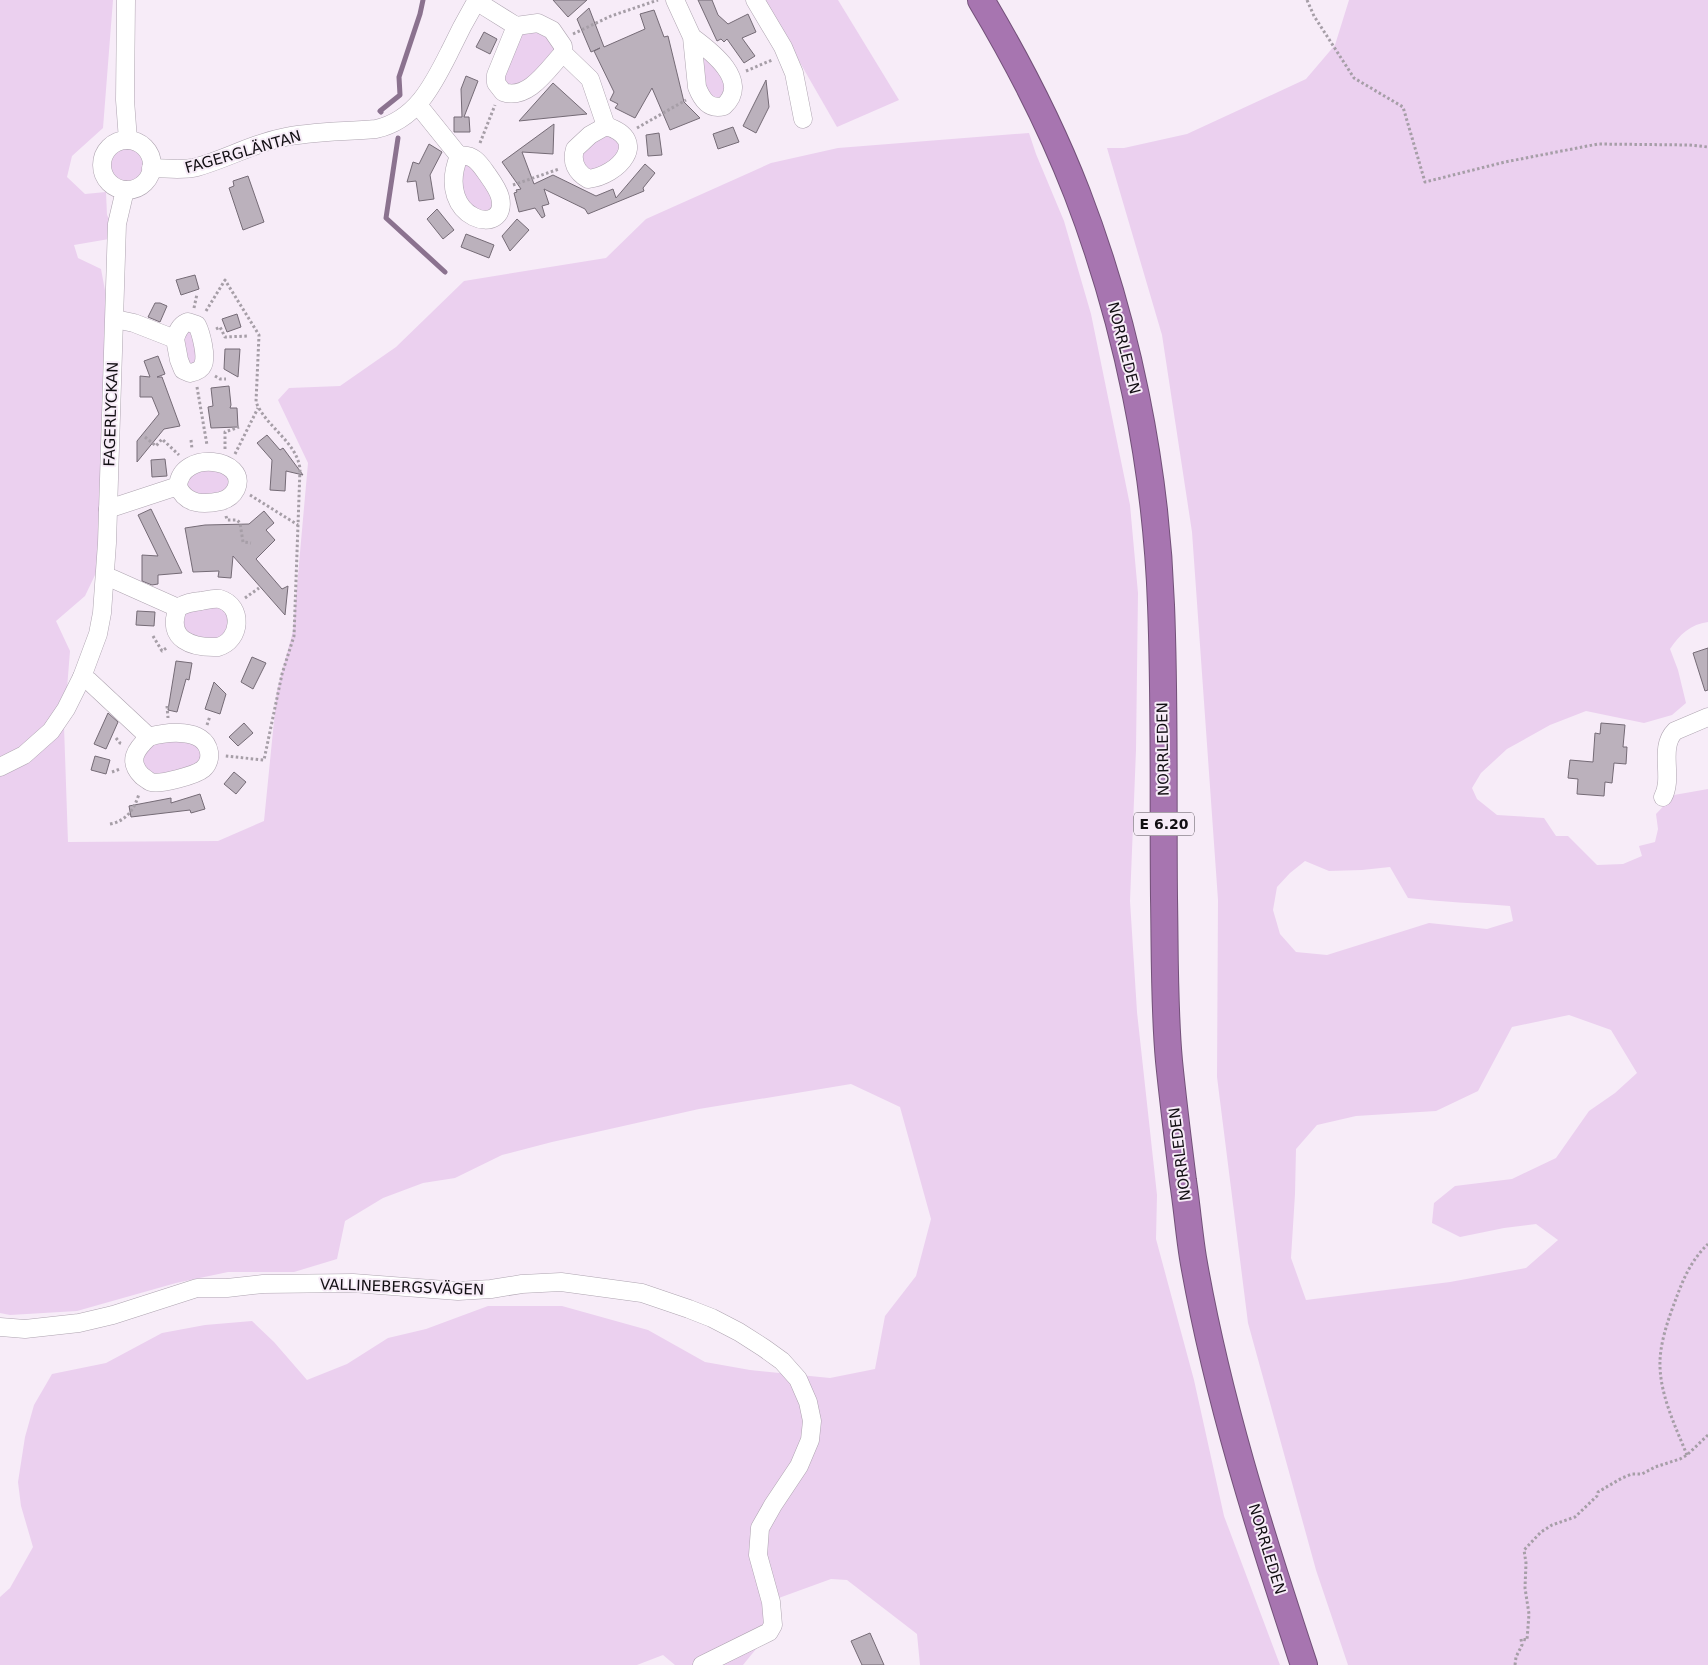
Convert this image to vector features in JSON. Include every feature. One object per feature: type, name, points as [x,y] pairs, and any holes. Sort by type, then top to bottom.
[{"type":"highway","name":"NORRLEDEN","points":[[981,0],[1008,45],[1035,99],[1077,193],[1111,296],[1136,398],[1148,465],[1161,603],[1165,962],[1169,1059],[1193,1257],[1211,1343],[1237,1447],[1262,1536],[1304,1665]]},
{"type":"street","points":[[126,0],[125,100],[128,140]]},
{"type":"street","name":"FAGERGLÄNTAN","points":[[151,168],[176,170],[198,167],[255,145],[280,138],[309,133],[361,131],[386,127],[401,120],[426,95],[476,0],[516,26]]},
{"type":"street","points":[[675,0],[692,37],[699,93],[705,102],[712,106],[724,106],[732,96],[731,77],[723,64],[692,37]]},
{"type":"street","points":[[755,0],[786,54],[794,73],[804,119]]},
{"type":"street","points":[[561,47],[529,89],[516,94],[507,94],[500,90],[496,83],[496,75],[516,26],[538,23],[552,30],[561,47],[590,79],[606,126]]},
{"type":"street","points":[[418,105],[467,157],[481,165],[500,196],[501,208],[496,216],[484,220],[471,216],[460,204],[453,187],[453,172],[467,157]]},
{"type":"street","points":[[606,126],[614,128],[624,136],[628,146],[627,156],[622,162],[605,173],[588,179],[580,174],[574,163],[573,154],[577,146],[606,126]]},
{"type":"street","points":[[128,140],[134,141],[146,149],[152,161],[151,168],[143,184],[135,189],[126,190],[111,185],[106,179],[101,164],[107,149],[113,144],[128,140]]},
{"type":"street","name":"FAGERLYCKAN","points":[[0,767],[24,755],[51,731],[66,709],[82,677],[98,634],[106,578],[117,224],[126,190]]},
{"type":"street","points":[[115,319],[134,323],[176,339]]},
{"type":"street","points":[[188,322],[199,330],[204,364],[194,372],[187,372],[183,370],[179,360],[177,334],[183,324],[188,322]]},
{"type":"street","points":[[201,463],[221,465],[237,475],[231,493],[210,502],[194,502],[187,499],[178,486],[182,475],[190,466],[201,463]]},
{"type":"street","points":[[108,509],[178,486]]},
{"type":"street","points":[[106,578],[113,579],[178,608]]},
{"type":"street","points":[[82,677],[96,686],[149,737]]},
{"type":"street","points":[[1663,797],[1668,788],[1667,752],[1670,735],[1674,731],[1708,717]]},
{"type":"street","points":[[170,734],[194,735],[208,746],[210,754],[206,765],[196,774],[158,783],[149,782],[135,769],[134,758],[141,745],[149,737],[170,734]]},
{"type":"street","name":"VALLINEBERGSVÄGEN","points":[[0,1328],[79,1324],[197,1288],[227,1288],[263,1284],[353,1283],[458,1291],[561,1282],[642,1293],[712,1318],[764,1348],[782,1361],[798,1379],[808,1402],[812,1421],[810,1440],[798,1466],[772,1505],[760,1528],[758,1555],[770,1602],[773,1625],[769,1632],[702,1665]]},
{"type":"path","points":[[561,47],[611,16],[658,0]]},
{"type":"path","points":[[1307,0],[1314,16],[1354,78],[1403,107],[1425,182],[1505,162],[1598,144],[1688,144],[1708,147]]},
{"type":"path","points":[[731,77],[786,54]]},
{"type":"path","points":[[467,157],[500,90]]},
{"type":"path","points":[[624,136],[699,93]]},
{"type":"path","points":[[497,190],[574,163]]},
{"type":"path","points":[[199,330],[225,280],[259,335],[255,396],[258,407],[295,453],[300,469],[294,636],[282,674],[264,760],[210,754]]},
{"type":"path","points":[[199,330],[220,327],[225,337],[249,336]]},
{"type":"path","points":[[194,372],[221,465]]},
{"type":"path","points":[[221,465],[258,407]]},
{"type":"path","points":[[221,465],[225,432],[239,428]]},
{"type":"path","points":[[145,437],[156,446],[162,439],[190,466]]},
{"type":"path","points":[[251,543],[244,543],[242,541],[239,521],[227,520],[231,493],[299,525]]},
{"type":"path","points":[[110,824],[120,822],[128,813],[137,800],[140,791],[138,784],[143,777]]},
{"type":"path","points":[[1687,1455],[1668,1411],[1660,1367],[1666,1325],[1681,1286],[1700,1251],[1708,1244]]},
{"type":"path","points":[[1515,1665],[1516,1656],[1522,1645],[1521,1639],[1527,1640],[1529,1614],[1525,1588],[1526,1559],[1524,1551],[1526,1548],[1541,1532],[1576,1516],[1597,1496],[1598,1492],[1610,1484],[1632,1474],[1642,1474],[1655,1467],[1674,1462],[1687,1455],[1708,1435]]},
{"type":"shaded area","points":[[0,0],[113,0],[103,128],[72,156],[67,177],[85,194],[106,192],[107,215],[112,224],[109,239],[74,245],[78,258],[101,269],[107,301],[104,547],[95,575],[85,596],[56,621],[70,651],[64,726],[68,842],[218,841],[264,821],[277,691],[293,631],[308,463],[278,400],[289,388],[340,386],[396,347],[464,281],[606,258],[646,219],[771,163],[838,148],[1029,133],[1064,221],[1091,314],[1130,505],[1138,593],[1136,750],[1130,901],[1137,1012],[1157,1195],[1156,1239],[1194,1380],[1224,1516],[1280,1665],[920,1665],[917,1634],[847,1580],[831,1579],[776,1599],[781,1628],[756,1649],[743,1665],[675,1665],[663,1655],[637,1665],[0,1665],[0,1597],[10,1588],[33,1547],[21,1506],[18,1482],[25,1437],[34,1405],[52,1374],[106,1363],[162,1333],[205,1325],[252,1321],[274,1342],[307,1380],[347,1364],[388,1338],[426,1329],[488,1306],[562,1306],[648,1330],[705,1362],[750,1370],[830,1378],[875,1369],[885,1316],[916,1276],[931,1219],[900,1107],[851,1084],[699,1109],[502,1155],[455,1178],[423,1183],[383,1198],[345,1221],[337,1259],[294,1272],[228,1272],[176,1283],[77,1311],[10,1315],[0,1313]]},
{"type":"shaded area","points":[[764,0],[838,0],[899,100],[837,127]]},
{"type":"shaded area","points":[[1349,0],[1708,0],[1708,622],[1696,625],[1686,631],[1670,649],[1678,670],[1686,703],[1672,715],[1644,723],[1586,711],[1550,725],[1507,749],[1481,773],[1472,788],[1477,799],[1497,815],[1544,818],[1556,836],[1568,836],[1597,865],[1623,864],[1642,856],[1639,846],[1655,842],[1658,829],[1656,814],[1674,795],[1708,789],[1708,1665],[1348,1665],[1316,1570],[1248,1323],[1217,1077],[1218,900],[1192,532],[1162,335],[1107,148],[1124,148],[1187,134],[1306,79],[1335,45]],"holes":[[[1305,861],[1329,871],[1390,867],[1408,898],[1510,906],[1513,921],[1487,929],[1429,923],[1327,955],[1296,952],[1280,934],[1273,910],[1277,887]],[[1569,1015],[1611,1030],[1637,1073],[1615,1093],[1589,1111],[1556,1158],[1512,1179],[1455,1186],[1434,1203],[1432,1223],[1460,1237],[1536,1224],[1558,1240],[1526,1268],[1450,1282],[1306,1300],[1291,1258],[1296,1149],[1317,1125],[1356,1116],[1436,1111],[1478,1091],[1512,1027]]]},
{"type":"shaded area","points":[[542,29],[559,51],[513,92],[499,74],[515,36]]},
{"type":"shaded area","points":[[699,49],[729,80],[721,101],[705,94]]},
{"type":"shaded area","points":[[603,133],[623,142],[613,165],[585,172],[580,149]]},
{"type":"shaded area","points":[[121,144],[137,148],[145,161],[142,176],[130,185],[122,185],[116,182],[111,176],[109,168],[110,159],[114,151]]},
{"type":"shaded area","points":[[466,160],[496,198],[488,216],[462,199],[462,161]]},
{"type":"shaded area","points":[[192,327],[202,359],[188,370],[180,337]]},
{"type":"shaded area","points":[[197,468],[229,473],[227,494],[194,497],[184,481]]},
{"type":"shaded area","points":[[199,603],[231,610],[227,640],[186,637],[181,612]]},
{"type":"shaded area","points":[[155,739],[198,740],[204,761],[158,780],[142,772],[141,755]]},
{"type":"building","points":[[553,0],[587,0],[568,17]]},
{"type":"building","points":[[698,0],[712,0],[718,15],[728,24],[748,14],[756,32],[742,38],[755,56],[744,63],[727,39],[724,42],[721,39],[717,41]]},
{"type":"building","points":[[589,8],[604,47],[645,29],[640,14],[654,10],[664,37],[668,36],[684,102],[700,118],[670,130],[652,88],[635,118],[615,108],[618,104],[610,100],[614,92],[594,51],[600,48],[591,52],[577,19]]},
{"type":"building","points":[[484,32],[497,39],[490,54],[476,47]]},
{"type":"building","points":[[466,76],[478,81],[464,117],[469,117],[470,132],[454,132],[454,117],[462,117],[461,89]]},
{"type":"building","points":[[766,80],[769,107],[756,133],[743,126]]},
{"type":"building","points":[[553,83],[587,114],[519,121]]},
{"type":"building","points":[[554,124],[553,154],[522,152],[534,184],[553,175],[596,196],[613,189],[616,198],[645,164],[655,173],[643,188],[644,191],[588,214],[585,209],[544,189],[549,204],[542,206],[545,216],[542,218],[535,208],[519,212],[514,193],[517,192],[516,190],[521,189],[502,162]]},
{"type":"building","points":[[733,127],[739,142],[718,149],[713,134]]},
{"type":"building","points":[[659,133],[662,155],[648,156],[646,135]]},
{"type":"building","points":[[429,144],[442,152],[430,175],[434,199],[419,201],[416,181],[407,182],[413,162],[419,164]]},
{"type":"building","points":[[248,176],[264,222],[243,230],[229,188],[234,186],[233,181]]},
{"type":"building","points":[[437,209],[454,230],[443,239],[427,219]]},
{"type":"building","points":[[517,219],[529,230],[510,251],[502,236]]},
{"type":"building","points":[[466,234],[494,245],[489,258],[461,247]]},
{"type":"building","points":[[195,275],[199,289],[181,295],[176,280]]},
{"type":"building","points":[[155,303],[167,306],[160,322],[148,317]]},
{"type":"building","points":[[237,314],[241,327],[227,332],[222,319]]},
{"type":"building","points":[[225,349],[240,349],[238,377],[224,369]]},
{"type":"building","points":[[158,356],[165,374],[157,377],[162,377],[180,426],[164,429],[137,462],[137,441],[159,414],[152,397],[140,397],[140,376],[150,377],[144,361]]},
{"type":"building","points":[[229,386],[230,408],[237,408],[238,427],[211,428],[208,407],[213,406],[211,388]]},
{"type":"building","points":[[267,435],[280,450],[283,448],[303,475],[286,471],[285,491],[270,490],[272,460],[257,443]]},
{"type":"building","points":[[165,459],[167,476],[152,477],[151,460]]},
{"type":"building","points":[[151,509],[182,573],[158,575],[158,584],[152,585],[142,581],[142,555],[158,556],[138,515]]},
{"type":"building","points":[[264,511],[274,523],[266,530],[275,540],[256,559],[282,589],[288,586],[285,615],[233,556],[231,578],[218,577],[219,571],[193,572],[185,528],[205,525],[249,524]]},
{"type":"building","points":[[137,611],[155,612],[154,626],[136,625]]},
{"type":"building","points":[[1708,648],[1708,690],[1705,691],[1693,653]]},
{"type":"building","points":[[252,657],[266,663],[253,689],[241,682]]},
{"type":"building","points":[[176,661],[192,663],[189,680],[186,679],[177,712],[168,710]]},
{"type":"building","points":[[214,682],[226,694],[220,714],[205,709]]},
{"type":"building","points":[[108,713],[118,722],[106,749],[94,744]]},
{"type":"building","points":[[244,723],[253,733],[238,746],[229,737]]},
{"type":"building","points":[[1601,723],[1625,725],[1623,747],[1627,747],[1626,764],[1614,763],[1612,783],[1605,782],[1604,796],[1577,794],[1578,779],[1568,778],[1570,760],[1593,762],[1595,733],[1600,734]]},
{"type":"building","points":[[95,756],[110,760],[106,774],[91,770]]},
{"type":"building","points":[[234,772],[246,782],[236,794],[224,784]]},
{"type":"building","points":[[200,794],[205,809],[191,813],[190,810],[131,817],[129,806],[171,798],[171,803]]},
{"type":"building","points":[[870,1633],[884,1665],[862,1665],[851,1641]]},
{"type":"waterway","points":[[381,112],[400,95],[399,77],[423,0]]},
{"type":"waterway","points":[[398,138],[386,218],[445,272]]}]
